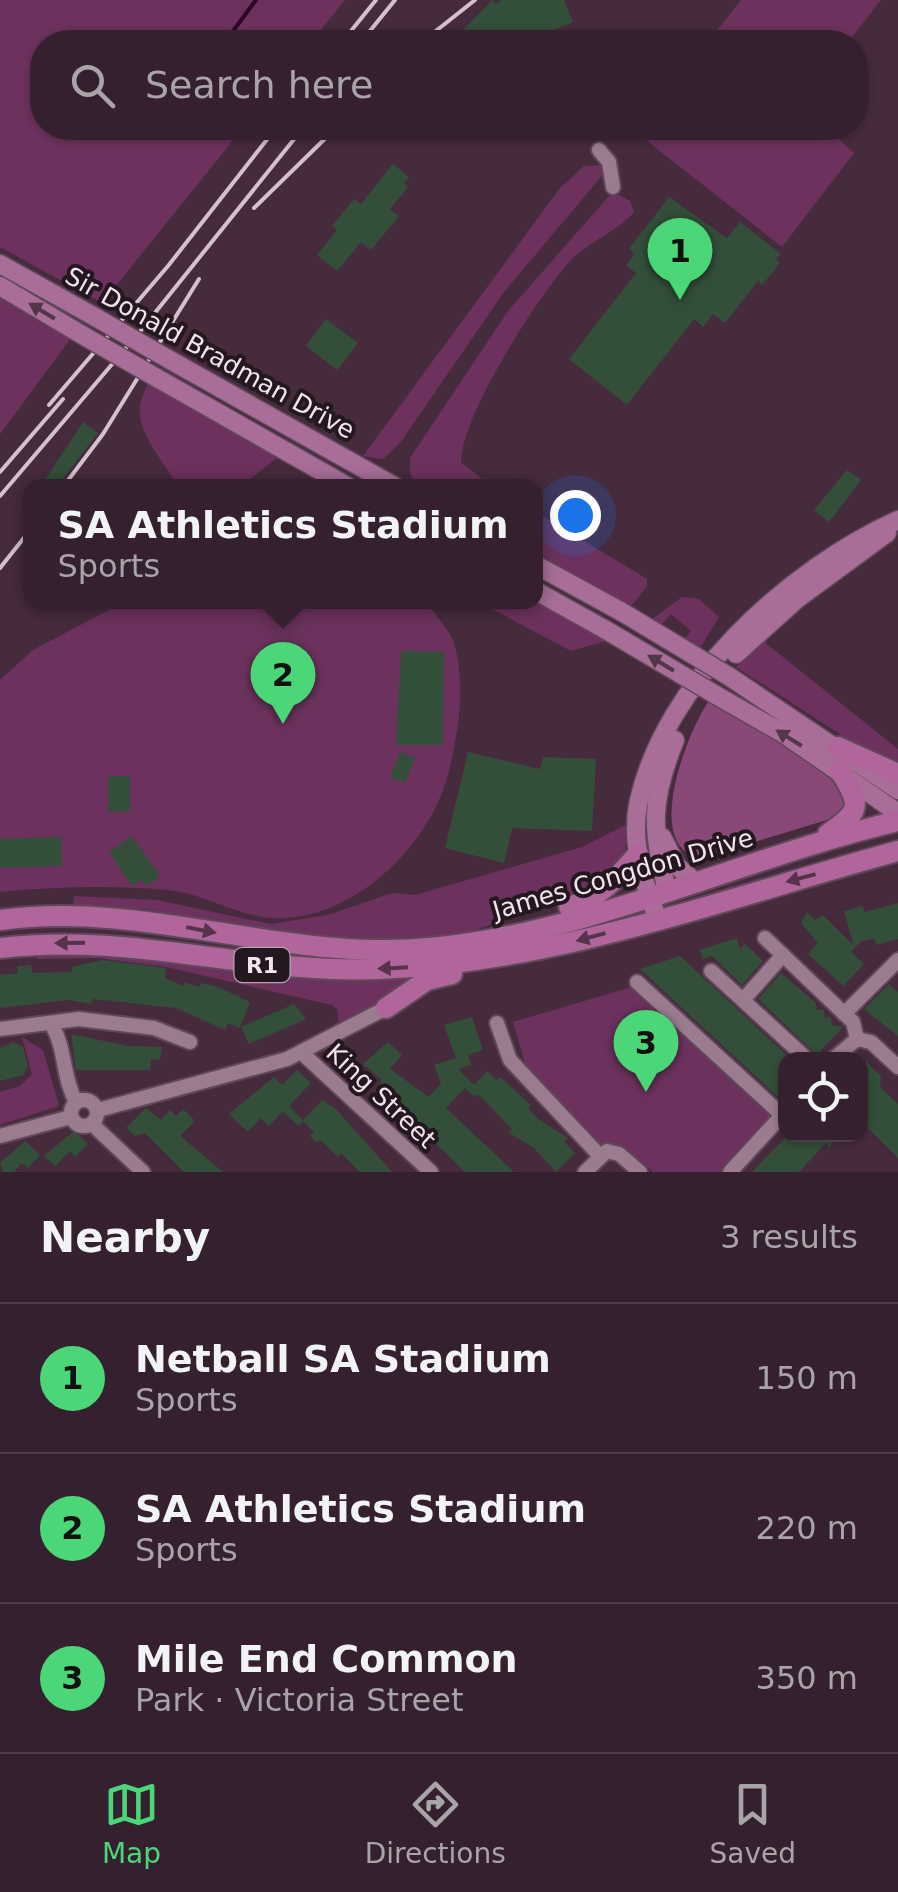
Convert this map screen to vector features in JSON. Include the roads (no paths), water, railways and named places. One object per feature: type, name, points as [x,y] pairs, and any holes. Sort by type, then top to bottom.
[{"type":"highway","points":[[838,747],[898,774]]},
{"type":"highway","points":[[814,844],[850,819],[856,807],[856,796],[840,771]]},
{"type":"highway","name":"James Congdon Drive","points":[[0,920],[87,914],[144,919],[257,942],[373,951],[431,948],[509,934],[898,817]]},
{"type":"highway","name":"James Congdon Drive","points":[[0,948],[93,942],[321,969],[436,966],[524,952],[897,852]]},
{"type":"highway","points":[[509,934],[530,918],[588,901],[614,882],[638,854]]},
{"type":"highway","points":[[657,892],[664,915]]},
{"type":"highway","points":[[386,1008],[432,977],[501,968],[524,952]]},
{"type":"main road","name":"Sir Donald Bradman Drive","points":[[0,264],[383,479]]},
{"type":"main road","name":"Sir Donald Bradman Drive","points":[[0,286],[336,479]]},
{"type":"main road","points":[[657,892],[654,813],[666,764],[696,700],[760,631],[898,521]]},
{"type":"main road","points":[[657,892],[638,854],[638,806],[649,769],[700,683],[774,598],[850,544],[898,521]]},
{"type":"main road","points":[[543,569],[730,677],[898,790]]},
{"type":"main road","points":[[543,595],[840,771],[898,817]]},
{"type":"main road","points":[[654,813],[666,849],[694,880]]},
{"type":"street","points":[[599,150],[610,162],[613,187]]},
{"type":"street","points":[[766,938],[852,1022],[858,1038]]},
{"type":"street","points":[[743,1000],[782,955]]},
{"type":"street","points":[[844,1014],[898,960]]},
{"type":"street","points":[[710,971],[799,1052]]},
{"type":"street","points":[[637,982],[778,1108]]},
{"type":"street","points":[[52,1024],[59,1035],[65,1081],[80,1126],[95,1117],[302,1053],[386,1008]]},
{"type":"street","points":[[0,1029],[80,1019],[141,1026],[190,1042]]},
{"type":"street","points":[[497,1023],[510,1060],[600,1156]]},
{"type":"street","points":[[841,1052],[858,1038]]},
{"type":"street","points":[[858,1038],[871,1042],[898,1066]]},
{"type":"street","name":"King Street","points":[[302,1053],[430,1172]]},
{"type":"street","points":[[0,1136],[74,1110],[89,1100],[95,1117],[143,1172]]},
{"type":"street","points":[[730,1172],[778,1120]]},
{"type":"street","points":[[585,1172],[600,1156],[614,1152],[640,1172]]},
{"type":"waterway","points":[[234,30],[256,0]]},
{"type":"railway","points":[[352,30],[376,0]]},
{"type":"railway","points":[[371,30],[395,0]]},
{"type":"railway","points":[[437,30],[475,0]]},
{"type":"railway","points":[[49,405],[168,266],[267,140]]},
{"type":"railway","points":[[0,496],[142,329],[293,140]]},
{"type":"railway","points":[[254,208],[324,140]]},
{"type":"railway","points":[[69,479],[103,434],[199,279]]},
{"type":"railway","points":[[0,472],[63,399]]},
{"type":"railway","points":[[0,568],[23,539]]},
{"type":"place","name":"Netball SA Stadium","points":[[680,300]]},
{"type":"place","name":"SA Athletics Stadium","points":[[283,724]]},
{"type":"place","name":"Mile End Common","points":[[646,1092]]}]
